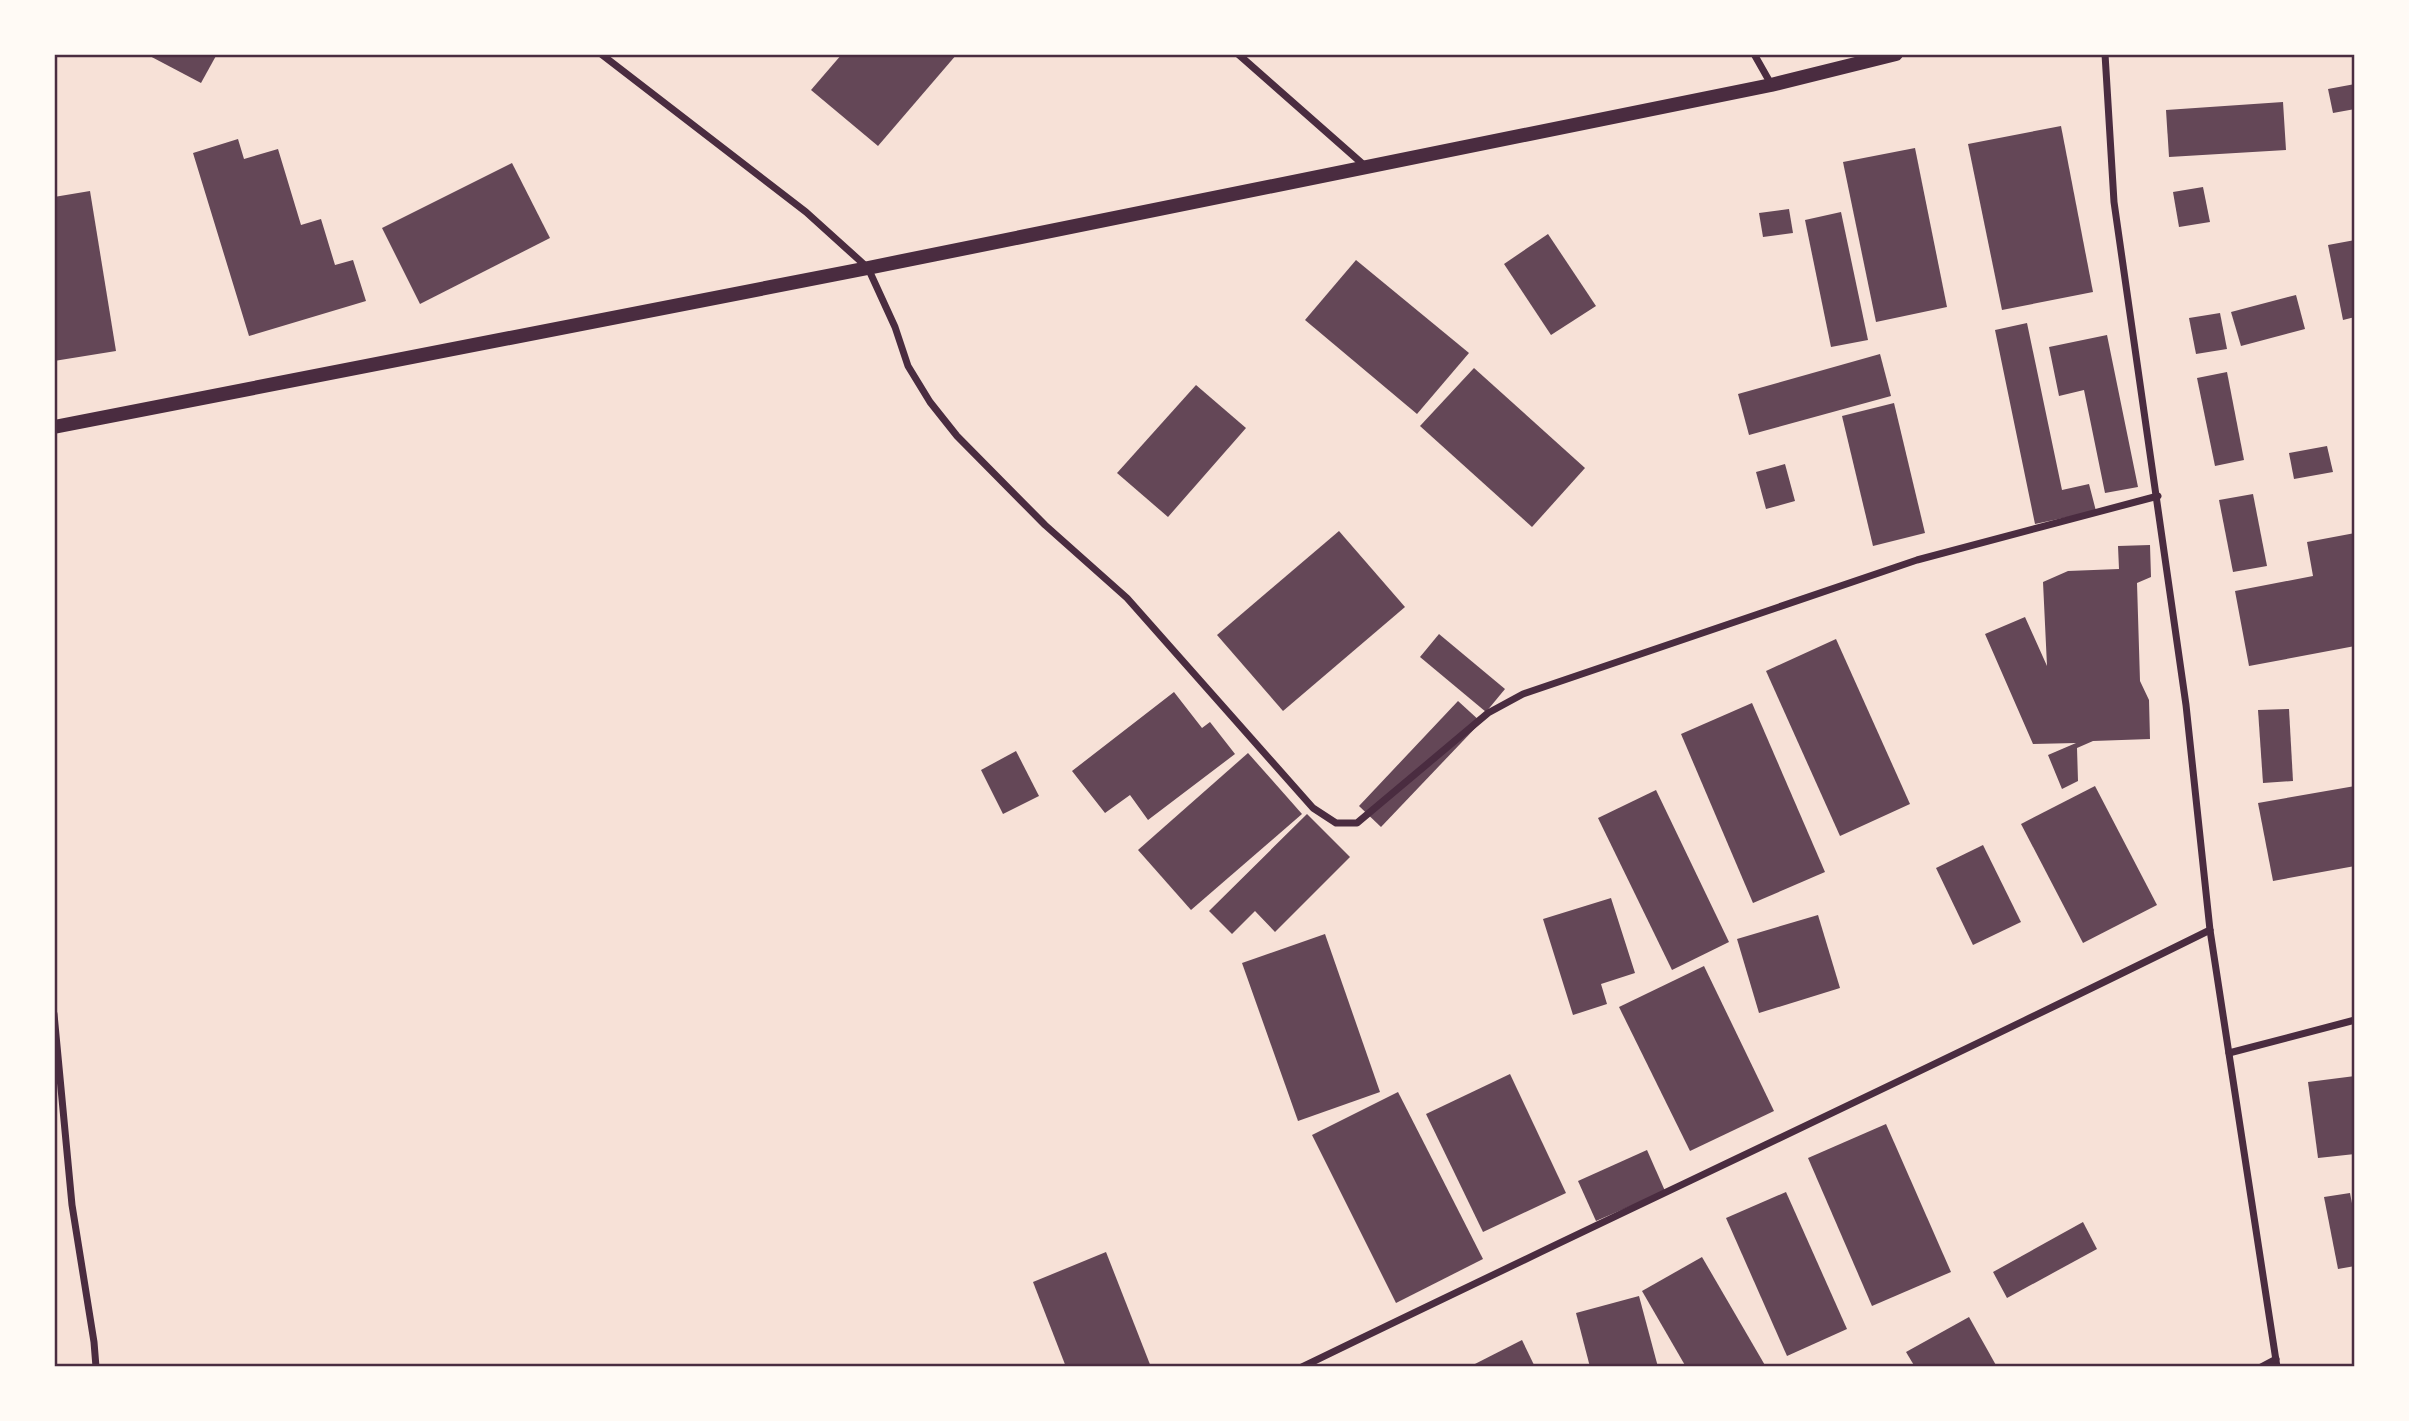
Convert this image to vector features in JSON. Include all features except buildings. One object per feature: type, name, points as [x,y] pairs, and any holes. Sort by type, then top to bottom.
[{"type":"main road","points":[[54,427],[868,268],[1771,85],[1896,54]]},
{"type":"street","points":[[601,54],[806,212],[868,268],[895,327],[908,366],[930,402],[957,436],[1045,525],[1127,598],[1313,808],[1336,824],[1357,823],[1488,713],[1523,694],[1917,560],[2158,496]]},
{"type":"street","points":[[1238,54],[1366,167]]},
{"type":"street","points":[[1754,54],[1771,85]]},
{"type":"street","points":[[2105,54],[2114,202],[2186,705],[2210,930],[2277,1363],[2261,1367]]},
{"type":"street","points":[[1302,1367],[1624,1211],[2019,1025],[2210,930]]},
{"type":"street","points":[[54,1014],[72,1205],[96,1367]]},
{"type":"street","points":[[2229,1053],[2355,1020]]}]
